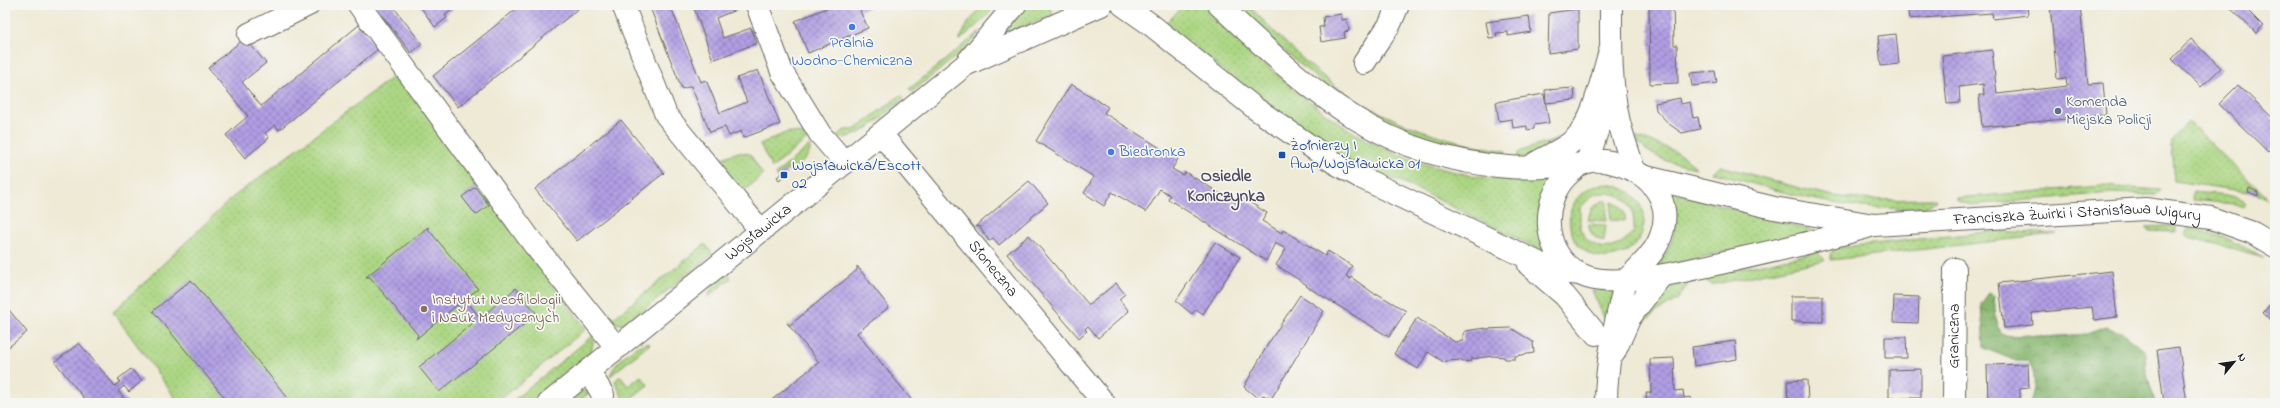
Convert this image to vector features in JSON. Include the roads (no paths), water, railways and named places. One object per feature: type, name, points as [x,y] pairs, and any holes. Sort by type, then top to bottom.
[{"type":"street","points":[[249,34],[308,5]]},
{"type":"street","points":[[359,5],[532,242],[617,348]]},
{"type":"street","points":[[622,5],[666,115],[761,231]]},
{"type":"street","points":[[758,5],[782,72],[820,134],[845,163]]},
{"type":"street","name":"Wojsławicka","points":[[549,403],[882,134],[965,65],[1015,5]]},
{"type":"street","name":"Wojsławicka","points":[[965,65],[1101,5]]},
{"type":"street","points":[[1123,5],[1150,24],[1241,98],[1322,156],[1360,177],[1519,254],[1562,272],[1580,274],[1599,280],[1626,280]]},
{"type":"street","points":[[1219,5],[1317,93],[1367,126],[1390,138],[1455,159],[1501,166],[1527,167],[1613,162],[1640,173]]},
{"type":"street","points":[[1364,63],[1390,24],[1398,5]]},
{"type":"street","points":[[1606,403],[1608,371],[1616,320],[1626,280],[1658,244],[1663,229],[1664,214],[1656,189],[1640,173],[1619,122],[1610,48],[1610,5]]},
{"type":"street","points":[[1527,167],[1562,149],[1574,140],[1584,128],[1610,48]]},
{"type":"street","points":[[1608,371],[1596,334],[1580,274],[1568,266],[1557,252],[1549,234],[1548,217],[1550,205],[1557,188],[1569,174],[1584,163],[1601,119],[1610,48]]},
{"type":"street","name":"Słoneczna","points":[[882,134],[1104,403]]},
{"type":"street","name":"Franciszka Żwirki i Stanisława Wigury","points":[[1640,173],[1774,208],[1874,225]]},
{"type":"street","name":"Franciszka Żwirki i Stanisława Wigury","points":[[1626,280],[1661,276],[1811,243],[1874,225],[2145,209],[2212,218],[2253,233],[2275,246]]},
{"type":"street","points":[[1519,254],[1565,296],[1596,334]]},
{"type":"street","name":"Graniczna","points":[[1954,403],[1955,269]]},
{"type":"street","points":[[1608,371],[1630,317],[1661,276]]},
{"type":"street","points":[[589,371],[603,395],[602,403]]},
{"type":"place","name":"Pralnia Wodno-Chemiczna","points":[[852,27]]},
{"type":"place","name":"Komenda Miejska Policji","points":[[2058,111]]},
{"type":"place","name":"Biedronka","points":[[1111,152]]},
{"type":"place","name":"Żołnierzy I Awp/Wojsławicka 01","points":[[1282,155]]},
{"type":"place","name":"Wojsławicka/Escott 02","points":[[784,175]]},
{"type":"place","name":"Instytut Neofilologii i Nauk Medycznych","points":[[424,309]]},
{"type":"district","name":"Osiedle Koniczynka","points":[[1226,186]]}]
